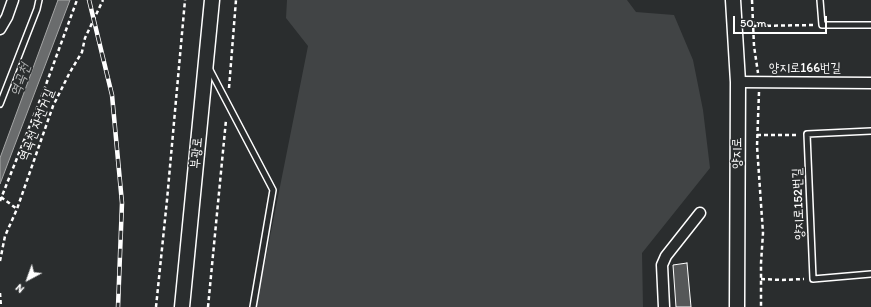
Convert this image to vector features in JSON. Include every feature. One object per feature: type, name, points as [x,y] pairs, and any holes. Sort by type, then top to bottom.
[{"type":"main road","name":"부광로","points":[[182,307],[212,0]]},
{"type":"main road","name":"양지로","points":[[733,0],[738,82],[737,307]]},
{"type":"street","points":[[0,29],[7,17],[13,0]]},
{"type":"street","name":"양지로166번길","points":[[738,82],[871,82]]},
{"type":"street","points":[[664,307],[662,265],[666,256],[700,213]]},
{"type":"lane","points":[[0,104],[37,9],[39,0]]},
{"type":"lane","points":[[820,0],[822,25],[871,25]]},
{"type":"lane","points":[[206,62],[273,190],[253,307]]},
{"type":"lane","points":[[807,134],[871,131]]},
{"type":"lane","name":"양지로152번길","points":[[807,134],[813,279]]},
{"type":"lane","points":[[813,279],[871,274]]},
{"type":"path","points":[[0,201],[44,90],[77,0]]},
{"type":"path","name":"역곡천 자전거길","points":[[0,261],[5,236],[17,209],[53,106],[82,52],[85,38],[103,0]]},
{"type":"path","points":[[156,307],[185,0]]},
{"type":"path","points":[[208,307],[228,103],[236,0]]},
{"type":"path","points":[[752,0],[754,46],[759,82],[757,154],[763,233],[761,307]]},
{"type":"path","points":[[753,26],[822,25]]},
{"type":"path","points":[[757,135],[807,134]]},
{"type":"path","points":[[1,197],[17,209]]},
{"type":"path","points":[[761,279],[813,279]]},
{"type":"path","points":[[0,293],[1,307]]},
{"type":"shaded area","points":[[58,0],[70,0],[0,184],[0,158]]},
{"type":"shaded area","points":[[287,0],[627,0],[636,12],[674,15],[693,60],[703,110],[710,168],[642,253],[643,307],[256,307],[308,46],[286,18]]},
{"type":"building","points":[[687,263],[691,307],[676,307],[673,265]]},
{"type":"railway","points":[[89,0],[112,95],[122,203],[118,307]]},
{"type":"water label","name":"역곡천","points":[[21,80]]}]
